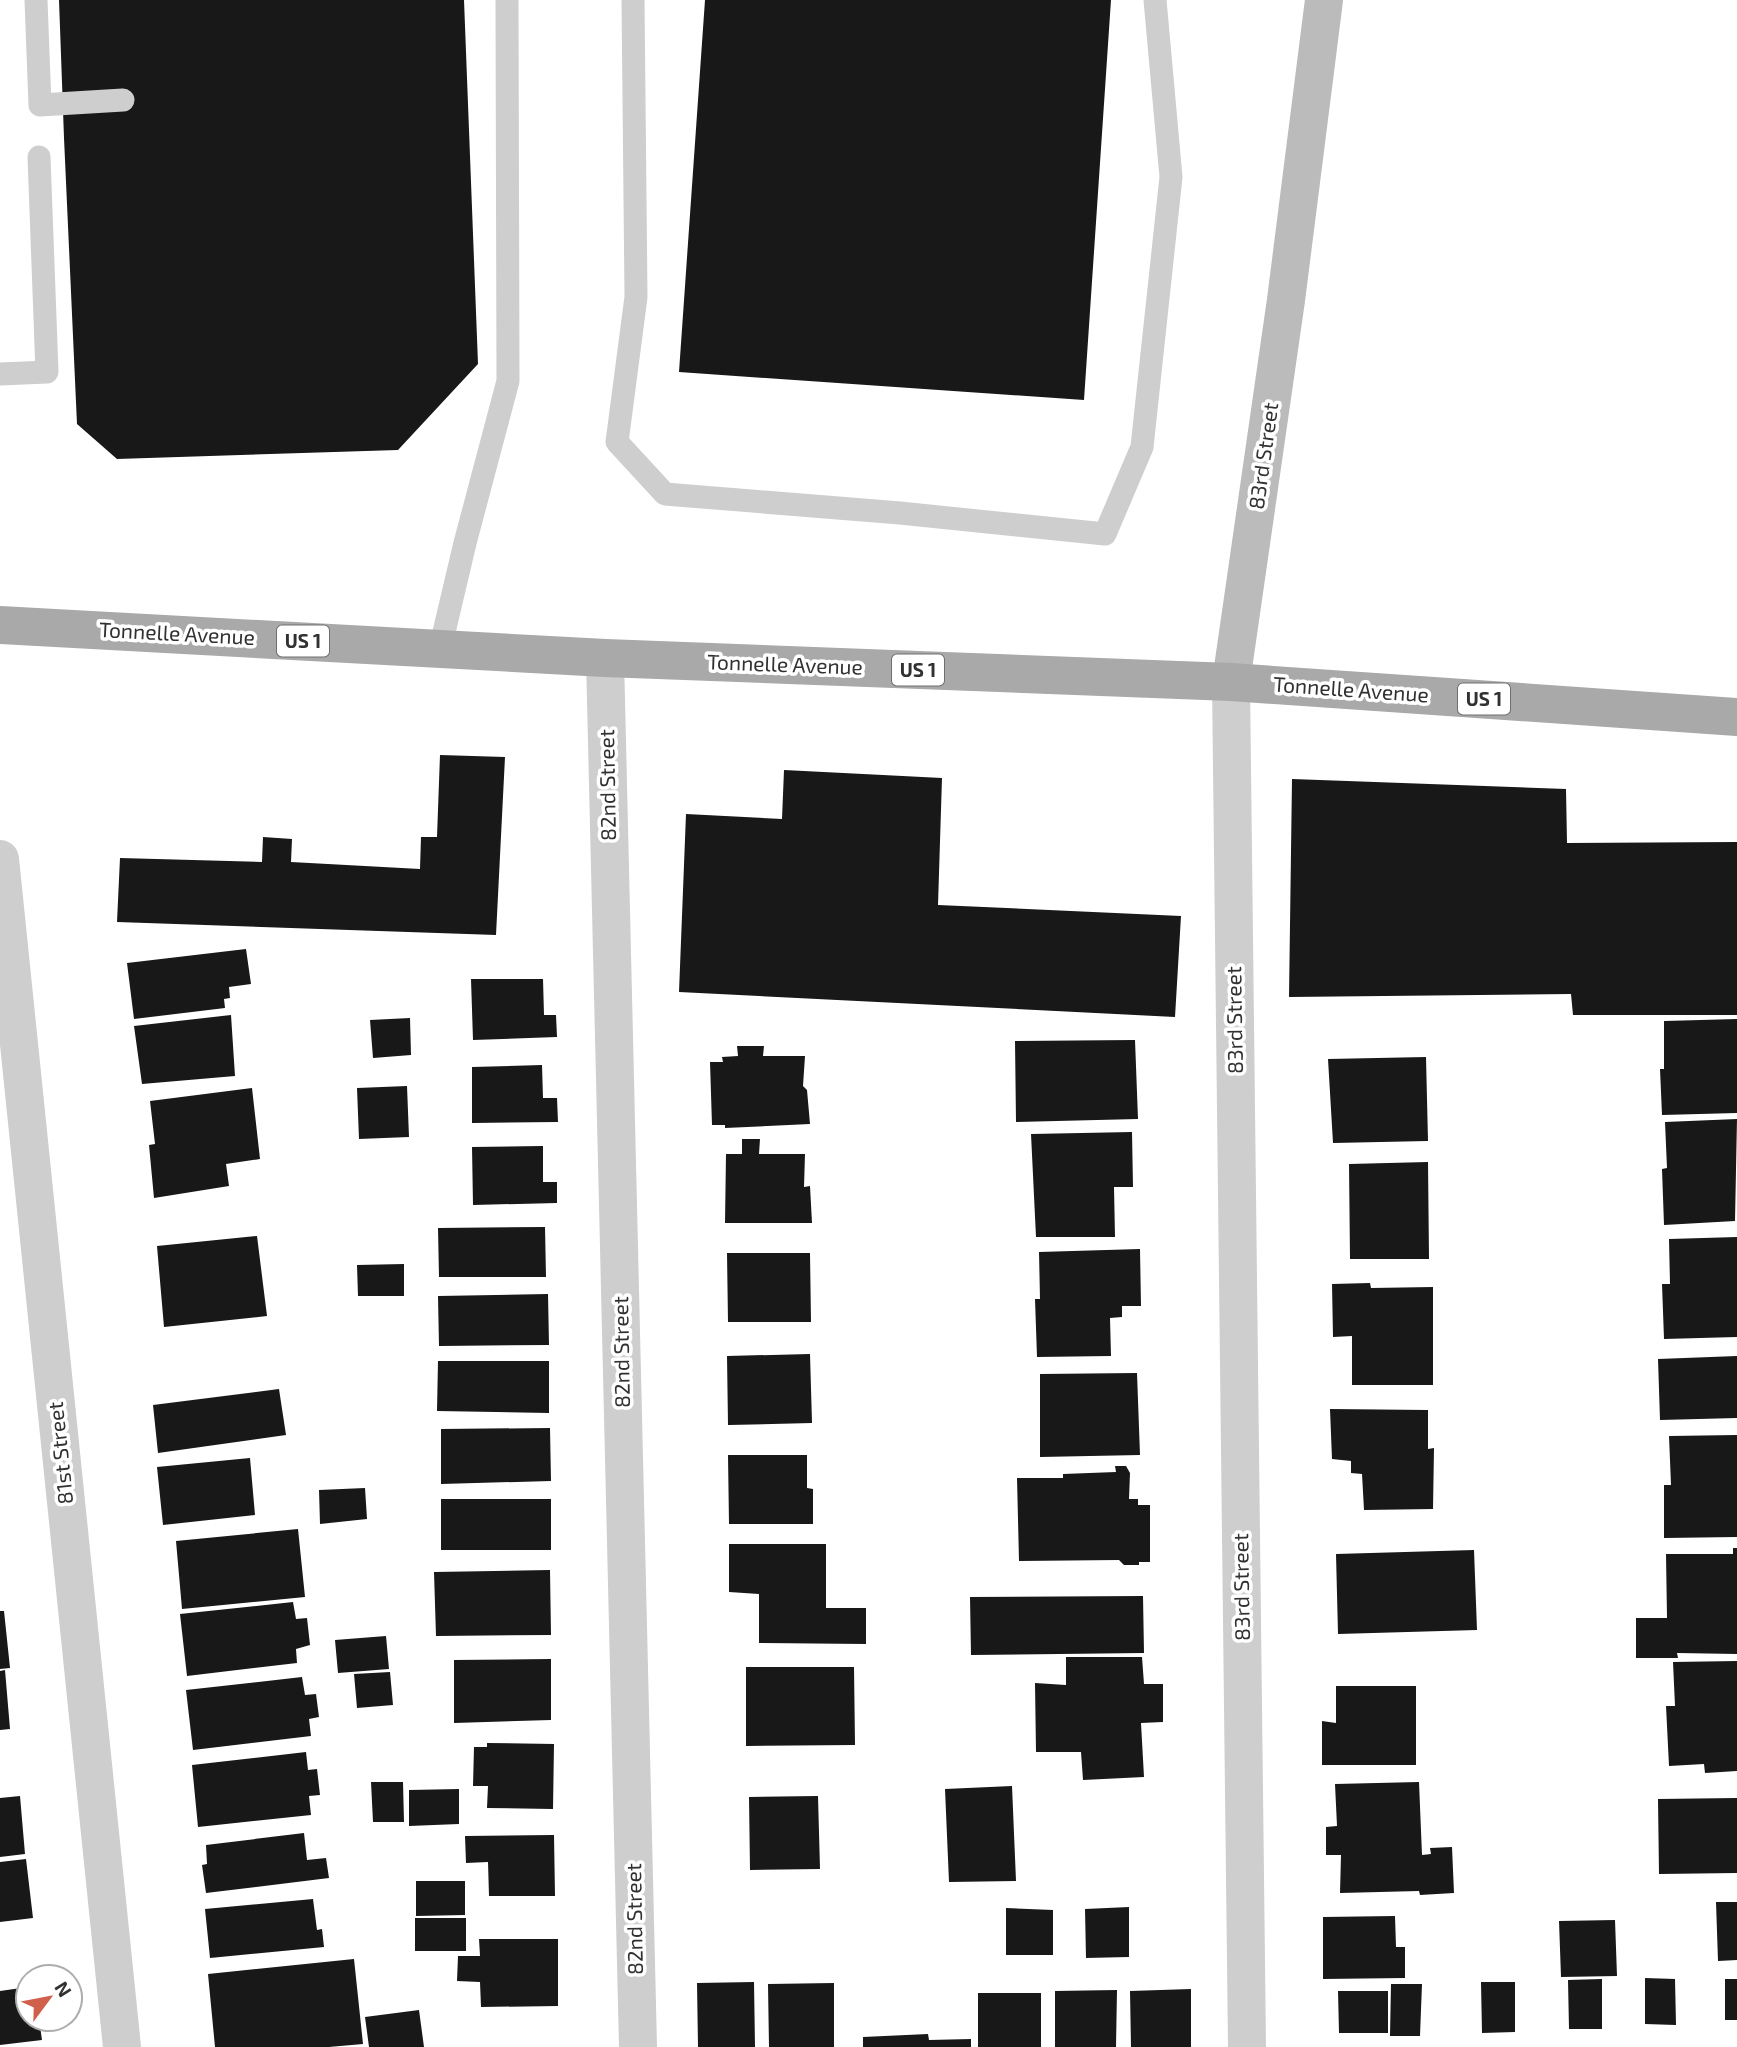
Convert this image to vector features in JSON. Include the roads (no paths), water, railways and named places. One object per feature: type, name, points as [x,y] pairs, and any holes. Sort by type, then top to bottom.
[{"type":"main road","name":"Tonnelle Avenue","points":[[0,625],[605,657],[1231,682],[1737,717]]},
{"type":"street","name":"83rd Street","points":[[1247,2047],[1231,682],[1283,320],[1324,0]]},
{"type":"street","name":"82nd Street","points":[[605,657],[638,2047]]},
{"type":"street","name":"81st Street","points":[[0,859],[122,2047]]},
{"type":"lane","points":[[36,0],[40,105],[124,100]]},
{"type":"lane","points":[[440,649],[508,381],[507,0]]},
{"type":"lane","points":[[633,0],[636,297],[617,442],[665,494],[900,513],[1105,534],[1142,447],[1171,177],[1155,0]]},
{"type":"lane","points":[[0,374],[47,372],[39,157]]}]
